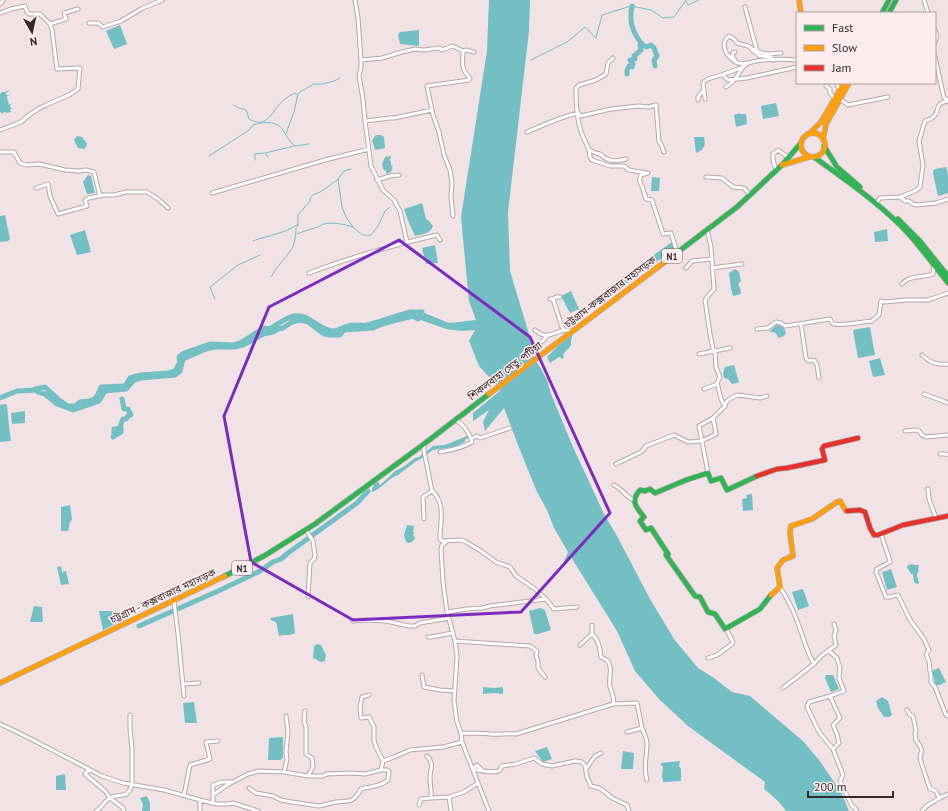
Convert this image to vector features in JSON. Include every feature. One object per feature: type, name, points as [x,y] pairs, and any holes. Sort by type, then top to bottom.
[{"type":"main road","points":[[799,0],[801,12]]},
{"type":"main road","points":[[883,12],[889,0]]},
{"type":"main road","points":[[890,12],[896,0]]},
{"type":"main road","points":[[843,84],[826,124],[823,140],[824,146],[837,167],[904,225],[919,240],[948,276]]},
{"type":"main road","points":[[848,84],[822,122],[804,137],[801,143],[802,151],[806,156],[812,157],[860,192],[901,226],[948,283]]},
{"type":"main road","points":[[809,134],[817,134],[823,140]]},
{"type":"main road","name":"চট্টগ্রাম-কক্সবাজার মহাসড়ক","points":[[559,341],[737,206],[782,165],[801,143]]},
{"type":"main road","points":[[812,157],[821,153],[824,146]]},
{"type":"main road","name":"চট্টগ্রাম-কক্সবাজার মহাসড়ক","points":[[782,165],[812,157]]},
{"type":"main road","name":"শিকলবাহা সেতু, পটিয়া","points":[[462,414],[559,341]]},
{"type":"main road","name":"চট্টগ্রাম - কক্সবাজার মহাসড়ক","points":[[0,683],[220,579],[307,532],[462,414]]},
{"type":"main road","points":[[858,438],[824,446],[822,449],[825,460],[777,469],[751,478],[727,490],[721,478],[711,481],[708,473],[654,492],[650,489],[645,491],[640,490],[634,500],[635,506],[644,517],[640,521],[646,530],[651,528],[668,554],[666,556],[695,596],[700,597],[708,612],[715,614],[725,629],[760,609],[769,597],[780,587],[776,568],[783,560],[793,556],[794,551],[789,530],[790,526],[812,519],[837,502],[840,501],[846,511],[860,510],[865,512],[874,535],[903,526],[948,516]]},
{"type":"street","points":[[0,4],[3,0]]},
{"type":"street","points":[[90,23],[98,23],[103,27],[121,21],[141,9],[162,0]]},
{"type":"street","points":[[355,0],[361,60],[359,76],[371,166],[383,190],[394,200],[400,211],[407,242]]},
{"type":"street","points":[[924,0],[928,12]]},
{"type":"street","points":[[0,13],[25,6],[29,14],[40,14],[50,24],[52,30],[57,69],[80,68],[78,89],[69,95],[38,109],[21,122],[0,130]]},
{"type":"street","points":[[745,7],[757,51]]},
{"type":"street","points":[[50,24],[66,19],[64,13],[78,9]]},
{"type":"street","points":[[748,63],[738,63],[728,56],[724,43],[729,36],[737,43],[760,56],[771,58],[773,60]]},
{"type":"street","points":[[740,44],[768,54],[781,53]]},
{"type":"street","points":[[361,60],[382,58],[415,49],[424,50],[440,48],[442,50],[454,46],[463,50],[474,52]]},
{"type":"street","points":[[453,216],[450,170],[444,154],[427,86],[470,80],[465,73],[462,64],[463,50]]},
{"type":"street","points":[[735,52],[732,56],[738,63]]},
{"type":"street","points":[[613,58],[608,63],[606,74],[596,80],[579,85],[576,88],[579,126],[592,160],[610,166],[624,166],[629,170],[648,173],[641,175],[639,178],[646,200],[652,200],[663,234],[671,234],[677,252]]},
{"type":"street","points":[[705,99],[703,83],[705,80],[738,69],[754,61],[796,60]]},
{"type":"street","points":[[936,62],[944,98],[948,101]]},
{"type":"street","points":[[726,87],[736,79],[744,66]]},
{"type":"street","points":[[721,75],[728,80],[747,78],[796,67]]},
{"type":"street","points":[[837,84],[840,90]]},
{"type":"street","points":[[826,86],[830,89],[830,93],[848,105],[888,96]]},
{"type":"street","points":[[698,100],[698,97],[704,91]]},
{"type":"street","points":[[878,201],[880,198],[900,197],[915,191],[920,186],[923,164],[919,140],[925,121],[932,118],[936,114],[941,102],[948,101]]},
{"type":"street","points":[[527,132],[577,113],[581,116],[611,109],[639,106],[648,107],[656,105],[659,142],[664,152]]},
{"type":"street","points":[[365,121],[394,118],[432,110]]},
{"type":"street","points":[[212,193],[325,160],[369,149]]},
{"type":"street","points":[[589,149],[609,160],[626,160]]},
{"type":"street","points":[[776,170],[773,154],[778,150],[788,157]]},
{"type":"street","points":[[0,152],[14,152],[20,163],[26,166],[39,164],[65,170],[86,170],[94,172],[100,196]]},
{"type":"street","points":[[377,180],[399,175]]},
{"type":"street","points":[[706,177],[723,179],[733,187],[744,188],[750,195]]},
{"type":"street","points":[[36,188],[48,184],[50,196],[58,214],[87,206],[85,200],[89,198],[126,192],[147,192],[168,208]]},
{"type":"street","points":[[900,197],[912,204],[917,205],[948,200]]},
{"type":"street","points":[[707,230],[711,247],[714,290],[705,300],[713,349],[715,351],[716,367],[721,377],[717,384],[720,398],[725,406]]},
{"type":"street","points":[[309,273],[407,242],[437,235],[440,240]]},
{"type":"street","points":[[686,268],[692,261],[712,259]]},
{"type":"street","points":[[712,268],[742,264]]},
{"type":"street","points":[[902,284],[905,280],[933,274],[934,266]]},
{"type":"street","points":[[757,329],[768,328],[776,322],[785,326],[830,319],[833,324],[841,325],[872,321],[879,314],[881,301],[928,300],[948,293]]},
{"type":"street","points":[[560,297],[551,299],[564,330]]},
{"type":"street","points":[[801,324],[806,358],[808,361],[814,360],[817,365],[819,378]]},
{"type":"street","points":[[535,330],[540,335],[546,336],[564,330],[571,332]]},
{"type":"street","points":[[541,342],[546,336]]},
{"type":"street","points":[[699,354],[730,348]]},
{"type":"street","points":[[922,355],[933,363],[948,364]]},
{"type":"street","points":[[704,389],[717,384]]},
{"type":"street","points":[[924,394],[948,404]]},
{"type":"street","points":[[708,473],[699,426],[713,418],[725,406],[727,401],[733,397],[738,395],[760,398],[767,396]]},
{"type":"street","points":[[616,464],[641,452],[646,446],[674,435],[687,442],[702,441],[716,434],[713,418]]},
{"type":"street","points":[[440,452],[468,445],[472,442],[460,422],[455,420]]},
{"type":"street","points":[[471,439],[477,436],[480,438],[510,428]]},
{"type":"street","points":[[905,431],[916,430],[926,437],[948,436]]},
{"type":"street","points":[[424,444],[432,491],[438,497],[440,502],[440,539],[446,542],[461,540],[481,551],[496,562],[510,567],[516,576],[535,589],[554,609],[577,607]]},
{"type":"street","points":[[940,454],[948,455]]},
{"type":"street","points":[[614,486],[617,486],[634,500]]},
{"type":"street","points":[[927,489],[936,518]]},
{"type":"street","points":[[424,519],[423,497],[432,491]]},
{"type":"street","points":[[307,532],[313,541],[315,556],[310,563],[308,597]]},
{"type":"street","points":[[881,534],[890,562],[877,569],[876,572],[886,597],[898,595],[910,620],[924,639],[929,650],[926,655],[930,668],[931,682],[935,687],[946,715],[948,716]]},
{"type":"street","points":[[446,542],[442,545],[441,555],[447,612],[455,640],[457,656],[454,701],[457,722],[461,733],[462,742],[489,811]]},
{"type":"street","points":[[780,587],[797,621],[809,657],[814,664]]},
{"type":"street","points":[[447,612],[468,608],[482,608],[546,599]]},
{"type":"street","points":[[174,601],[184,696]]},
{"type":"street","points":[[353,621],[386,621],[415,626],[420,623],[449,618]]},
{"type":"street","points":[[783,688],[836,645],[834,636],[836,630],[834,624]]},
{"type":"street","points":[[592,625],[592,634],[598,641],[601,657],[608,661],[610,666],[611,673],[609,679],[610,688],[614,699],[613,704]]},
{"type":"street","points":[[708,658],[717,655],[733,642],[726,631],[726,628]]},
{"type":"street","points":[[428,637],[453,633]]},
{"type":"street","points":[[580,644],[592,634]]},
{"type":"street","points":[[455,640],[530,646],[537,651],[536,656],[538,668],[545,677]]},
{"type":"street","points":[[829,651],[837,658],[840,668],[839,678],[844,691],[809,702],[807,708],[819,732],[833,749],[843,775],[840,781],[852,806],[857,811]]},
{"type":"street","points":[[422,675],[424,687],[440,690],[455,690]]},
{"type":"street","points":[[183,684],[199,683]]},
{"type":"street","points":[[365,696],[369,696],[362,697],[360,707],[361,718],[368,717],[374,727],[374,740],[383,761],[381,770]]},
{"type":"street","points":[[830,696],[840,718],[832,725],[837,734],[839,743],[833,749]]},
{"type":"street","points":[[461,733],[490,735],[516,734],[613,704],[637,703],[642,728],[647,743],[645,759],[645,773],[647,780]]},
{"type":"street","points":[[907,710],[910,715],[914,716],[916,740],[922,751],[920,756],[921,762],[930,789],[936,791],[939,798]]},
{"type":"street","points":[[305,711],[304,721],[306,727],[306,754],[312,758],[313,767],[308,776]]},
{"type":"street","points":[[96,811],[101,808],[110,798],[126,796],[129,793],[132,784],[130,715]]},
{"type":"street","points":[[284,772],[287,759],[286,752],[288,732],[286,716]]},
{"type":"street","points":[[0,724],[11,728],[102,776],[123,783],[164,790],[200,800],[227,804],[233,803],[258,811]]},
{"type":"street","points":[[627,732],[642,728]]},
{"type":"street","points":[[184,795],[190,765],[210,759],[206,742],[218,741]]},
{"type":"street","points":[[383,761],[410,750],[443,747],[462,742]]},
{"type":"street","points":[[586,769],[594,756],[601,753]]},
{"type":"street","points":[[427,756],[431,760],[432,768],[430,777],[432,793],[431,798]]},
{"type":"street","points":[[473,769],[499,772],[502,766],[516,764],[534,758],[542,764],[552,766],[575,761],[582,762],[585,766],[587,777],[591,786],[599,788],[612,798],[627,805],[629,811]]},
{"type":"street","points":[[89,769],[85,774],[110,798],[123,808],[124,811]]},
{"type":"street","points":[[213,795],[232,782],[248,774],[259,771],[323,776],[327,774],[364,774],[377,770],[390,771],[388,780],[376,787],[361,789],[354,799],[319,806],[281,800],[273,796],[256,793],[249,788]]},
{"type":"street","points":[[213,802],[213,785],[222,782],[232,782]]},
{"type":"street","points":[[419,805],[421,799],[449,797],[464,792],[478,783]]},
{"type":"street","points":[[922,811],[939,798],[948,794]]},
{"type":"street","points":[[449,797],[451,811]]},
{"type":"street","points":[[200,800],[200,811]]},
{"type":"highlighted area","points":[[399,240],[530,337],[610,513],[521,612],[353,620],[251,562],[224,416],[269,307]]},
{"type":"water","points":[[489,0],[530,0],[529,31],[508,212],[510,271],[532,344],[531,354],[547,380],[551,394],[573,447],[604,514],[650,599],[674,639],[698,668],[732,692],[750,696],[803,741],[819,760],[841,792],[849,811],[786,811],[776,799],[764,789],[765,782],[688,726],[659,699],[635,671],[617,631],[571,557],[563,564],[568,552],[554,528],[547,510],[537,492],[504,408],[485,431],[483,422],[489,410],[473,421],[473,413],[501,390],[479,366],[469,341],[475,330],[462,331],[446,329],[418,319],[422,312],[449,323],[476,320],[469,301],[461,217],[487,51]]},
{"type":"water","points":[[120,25],[127,44],[114,49],[106,31]]},
{"type":"water","points":[[419,30],[419,46],[400,44],[398,35],[400,32]]},
{"type":"water","points":[[9,90],[6,95],[11,95],[7,96],[7,99],[9,105],[12,103],[10,106],[11,108],[14,109],[10,109],[11,112],[4,112],[3,114],[0,112],[0,94]]},
{"type":"water","points":[[776,103],[779,116],[763,119],[761,106]]},
{"type":"water","points":[[740,113],[746,114],[747,124],[736,127],[734,115]]},
{"type":"water","points":[[376,135],[381,135],[384,137],[385,148],[375,150],[372,140]]},
{"type":"water","points":[[77,136],[82,137],[87,144],[85,149],[78,148],[74,140]]},
{"type":"water","points":[[694,137],[704,137],[705,140],[704,147],[696,153]]},
{"type":"water","points":[[391,156],[389,160],[391,161],[391,166],[393,164],[393,169],[391,172],[386,174],[382,164],[385,157]]},
{"type":"water","points":[[946,167],[948,175],[948,193],[938,196],[933,171],[935,169]]},
{"type":"water","points":[[88,175],[91,176],[95,193],[87,194],[83,182]]},
{"type":"water","points":[[652,177],[660,178],[659,191],[651,191]]},
{"type":"water","points":[[422,203],[426,219],[433,226],[428,232],[415,236],[404,209]]},
{"type":"water","points":[[5,215],[10,239],[8,241],[0,242],[0,216]]},
{"type":"water","points":[[887,229],[888,241],[875,242],[874,232]]},
{"type":"water","points":[[85,230],[91,252],[77,255],[70,235]]},
{"type":"water","points":[[672,242],[674,249],[611,295],[606,289]]},
{"type":"water","points":[[435,245],[438,263],[426,264],[422,248]]},
{"type":"water","points":[[735,269],[739,272],[741,281],[738,284],[741,294],[733,296],[729,273]]},
{"type":"water","points":[[571,291],[579,309],[570,313],[561,296]]},
{"type":"water","points":[[776,325],[784,328],[786,333],[784,336],[778,338],[776,333],[770,332]]},
{"type":"water","points":[[870,327],[875,355],[858,358],[853,330]]},
{"type":"water","points":[[573,334],[571,345],[563,355],[563,359],[559,357],[550,363],[547,357],[568,336]]},
{"type":"water","points":[[880,358],[885,375],[873,377],[869,361]]},
{"type":"water","points":[[734,365],[739,382],[732,384],[728,379],[724,378],[723,373],[725,367]]},
{"type":"water","points":[[0,405],[7,405],[11,441],[0,442]]},
{"type":"water","points":[[25,411],[25,423],[12,424],[11,413]]},
{"type":"water","points":[[467,436],[468,438],[465,442],[454,447],[433,450],[426,455],[426,452],[433,446],[445,445]]},
{"type":"water","points":[[424,453],[426,456],[391,478],[376,491],[372,492],[372,488],[374,486],[373,484],[378,482],[380,485],[395,471]]},
{"type":"water","points":[[752,494],[753,510],[743,511],[742,499],[747,498],[746,495]]},
{"type":"water","points":[[70,505],[72,520],[68,531],[61,531],[61,507]]},
{"type":"water","points":[[407,525],[415,526],[413,528],[413,535],[415,538],[409,543],[406,542],[404,535]]},
{"type":"water","points":[[908,565],[919,565],[917,577],[919,583],[917,584],[914,582],[913,574],[911,574],[907,567]]},
{"type":"water","points":[[61,566],[62,572],[66,571],[69,584],[61,585],[57,567]]},
{"type":"water","points":[[891,569],[897,587],[887,590],[882,572]]},
{"type":"water","points":[[803,589],[809,606],[798,610],[792,592]]},
{"type":"water","points":[[34,606],[42,607],[43,622],[30,622]]},
{"type":"water","points":[[540,608],[545,610],[551,630],[534,634],[529,611]]},
{"type":"water","points":[[99,611],[116,611],[120,621],[103,630]]},
{"type":"water","points":[[293,614],[295,633],[279,636],[276,622],[270,618]]},
{"type":"water","points":[[317,644],[321,645],[326,655],[325,661],[321,662],[313,658],[314,646]]},
{"type":"water","points":[[939,668],[946,682],[940,685],[934,685],[932,682],[935,681],[931,671]]},
{"type":"water","points":[[826,675],[833,675],[839,689],[831,692],[825,678]]},
{"type":"water","points":[[483,687],[503,687],[503,694],[483,694]]},
{"type":"water","points":[[882,697],[888,701],[892,715],[889,717],[884,717],[878,708],[876,701]]},
{"type":"water","points":[[194,702],[197,723],[185,723],[183,703]]},
{"type":"water","points":[[283,737],[283,758],[280,760],[268,760],[269,738]]},
{"type":"water","points":[[547,747],[552,759],[543,762],[535,751]]},
{"type":"water","points":[[623,751],[634,753],[633,769],[621,769]]},
{"type":"water","points":[[680,761],[679,766],[681,769],[681,781],[663,782],[663,766],[661,766],[661,763]]},
{"type":"water","points":[[65,774],[66,790],[56,790],[56,776]]},
{"type":"water","points":[[147,796],[150,803],[150,811],[142,811],[143,804],[140,798]]},
{"type":"waterway","points":[[531,60],[567,42],[585,27],[596,38],[602,15],[631,6],[651,10],[663,18],[674,17],[686,0]]},
{"type":"waterway","points":[[686,1],[688,5],[699,0]]},
{"type":"waterway","points":[[627,74],[629,66],[632,67],[633,64],[630,60],[635,59],[634,56],[641,50],[641,43],[632,26],[632,6]]},
{"type":"waterway","points":[[641,43],[646,47],[651,45],[654,48],[657,56],[654,60],[655,66]]},
{"type":"waterway","points":[[286,134],[294,112],[298,94],[314,84],[322,84],[340,78]]},
{"type":"waterway","points":[[233,105],[241,109],[245,109],[249,119],[256,122],[261,122],[269,117],[286,98],[295,93],[297,94]]},
{"type":"waterway","points":[[209,156],[249,130],[253,125],[261,123],[273,123],[280,127],[295,146],[309,144]]},
{"type":"waterway","points":[[268,157],[265,153],[294,146]]},
{"type":"waterway","points":[[255,160],[255,154],[264,153]]},
{"type":"waterway","points":[[271,277],[293,246],[296,228],[298,225],[298,215],[310,201],[310,198],[338,179],[344,171],[351,169]]},
{"type":"waterway","points":[[338,179],[342,207],[346,217],[353,227]]},
{"type":"waterway","points":[[297,234],[318,227],[322,224],[330,223],[349,226],[362,234],[371,235],[378,226],[385,211],[390,207]]},
{"type":"waterway","points":[[253,241],[282,232],[298,224]]},
{"type":"waterway","points":[[215,299],[210,287],[238,265],[260,255]]},
{"type":"waterway","points":[[411,312],[422,312],[418,319],[413,316],[385,323],[373,328],[344,330],[340,335],[324,334],[308,322],[301,320],[292,322],[283,328],[263,334],[243,345],[206,349],[183,359],[180,371],[175,375],[134,380],[126,389],[105,391],[99,401],[73,410],[57,404],[45,394],[38,392],[35,389],[45,387],[68,406],[75,406],[80,402],[91,401],[96,398],[101,387],[125,386],[130,378],[141,375],[175,371],[180,362],[179,357],[184,353],[210,344],[233,345],[240,343],[264,328],[269,329],[294,316],[304,317],[323,328],[333,331],[350,325],[372,324],[411,312]]},
{"type":"waterway","points":[[0,398],[17,391],[36,390]]},
{"type":"waterway","points":[[114,436],[114,429],[120,427],[123,419],[126,419],[131,415],[128,409],[124,409],[122,399]]},
{"type":"waterway","points":[[113,437],[121,432],[120,427]]},
{"type":"waterway","points":[[139,626],[216,592],[281,559],[357,503],[368,491]]},
{"type":"traffic: fast","points":[[883,12],[889,0]]},
{"type":"traffic: fast","points":[[890,12],[896,0]]},
{"type":"traffic: fast","points":[[674,255],[737,207],[782,165],[801,143]]},
{"type":"traffic: fast","points":[[824,146],[837,167],[860,187]]},
{"type":"traffic: fast","points":[[814,157],[891,216],[913,239],[948,283]]},
{"type":"traffic: fast","points":[[898,219],[919,240],[948,276]]},
{"type":"traffic: fast","points":[[225,576],[264,556],[315,524],[489,394]]},
{"type":"traffic: fast","points":[[757,476],[727,490],[721,478],[711,481],[708,473],[686,480],[655,493],[650,489],[645,491],[640,490],[635,497],[635,504],[644,517],[640,521],[646,530],[651,528],[668,554],[666,555],[695,596],[700,597],[708,612],[715,614],[725,629],[760,609],[771,595]]},
{"type":"traffic: slow","points":[[799,0],[801,12]]},
{"type":"traffic: slow","points":[[809,134],[821,122],[843,84]]},
{"type":"traffic: slow","points":[[823,140],[826,124],[848,84]]},
{"type":"traffic: slow","points":[[813,133],[821,137],[825,145],[821,153],[813,157],[805,153],[801,145],[805,137],[813,133]]},
{"type":"traffic: slow","points":[[782,165],[809,157]]},
{"type":"traffic: slow","points":[[489,394],[674,255]]},
{"type":"traffic: slow","points":[[771,595],[780,587],[777,568],[783,560],[793,556],[790,533],[791,526],[812,519],[840,501],[847,511]]},
{"type":"traffic: slow","points":[[0,683],[225,576]]},
{"type":"traffic: jam","points":[[757,476],[777,469],[825,460],[822,449],[824,446],[858,438]]},
{"type":"traffic: jam","points":[[847,511],[860,510],[865,512],[874,535],[878,535],[903,525],[948,516]]}]
